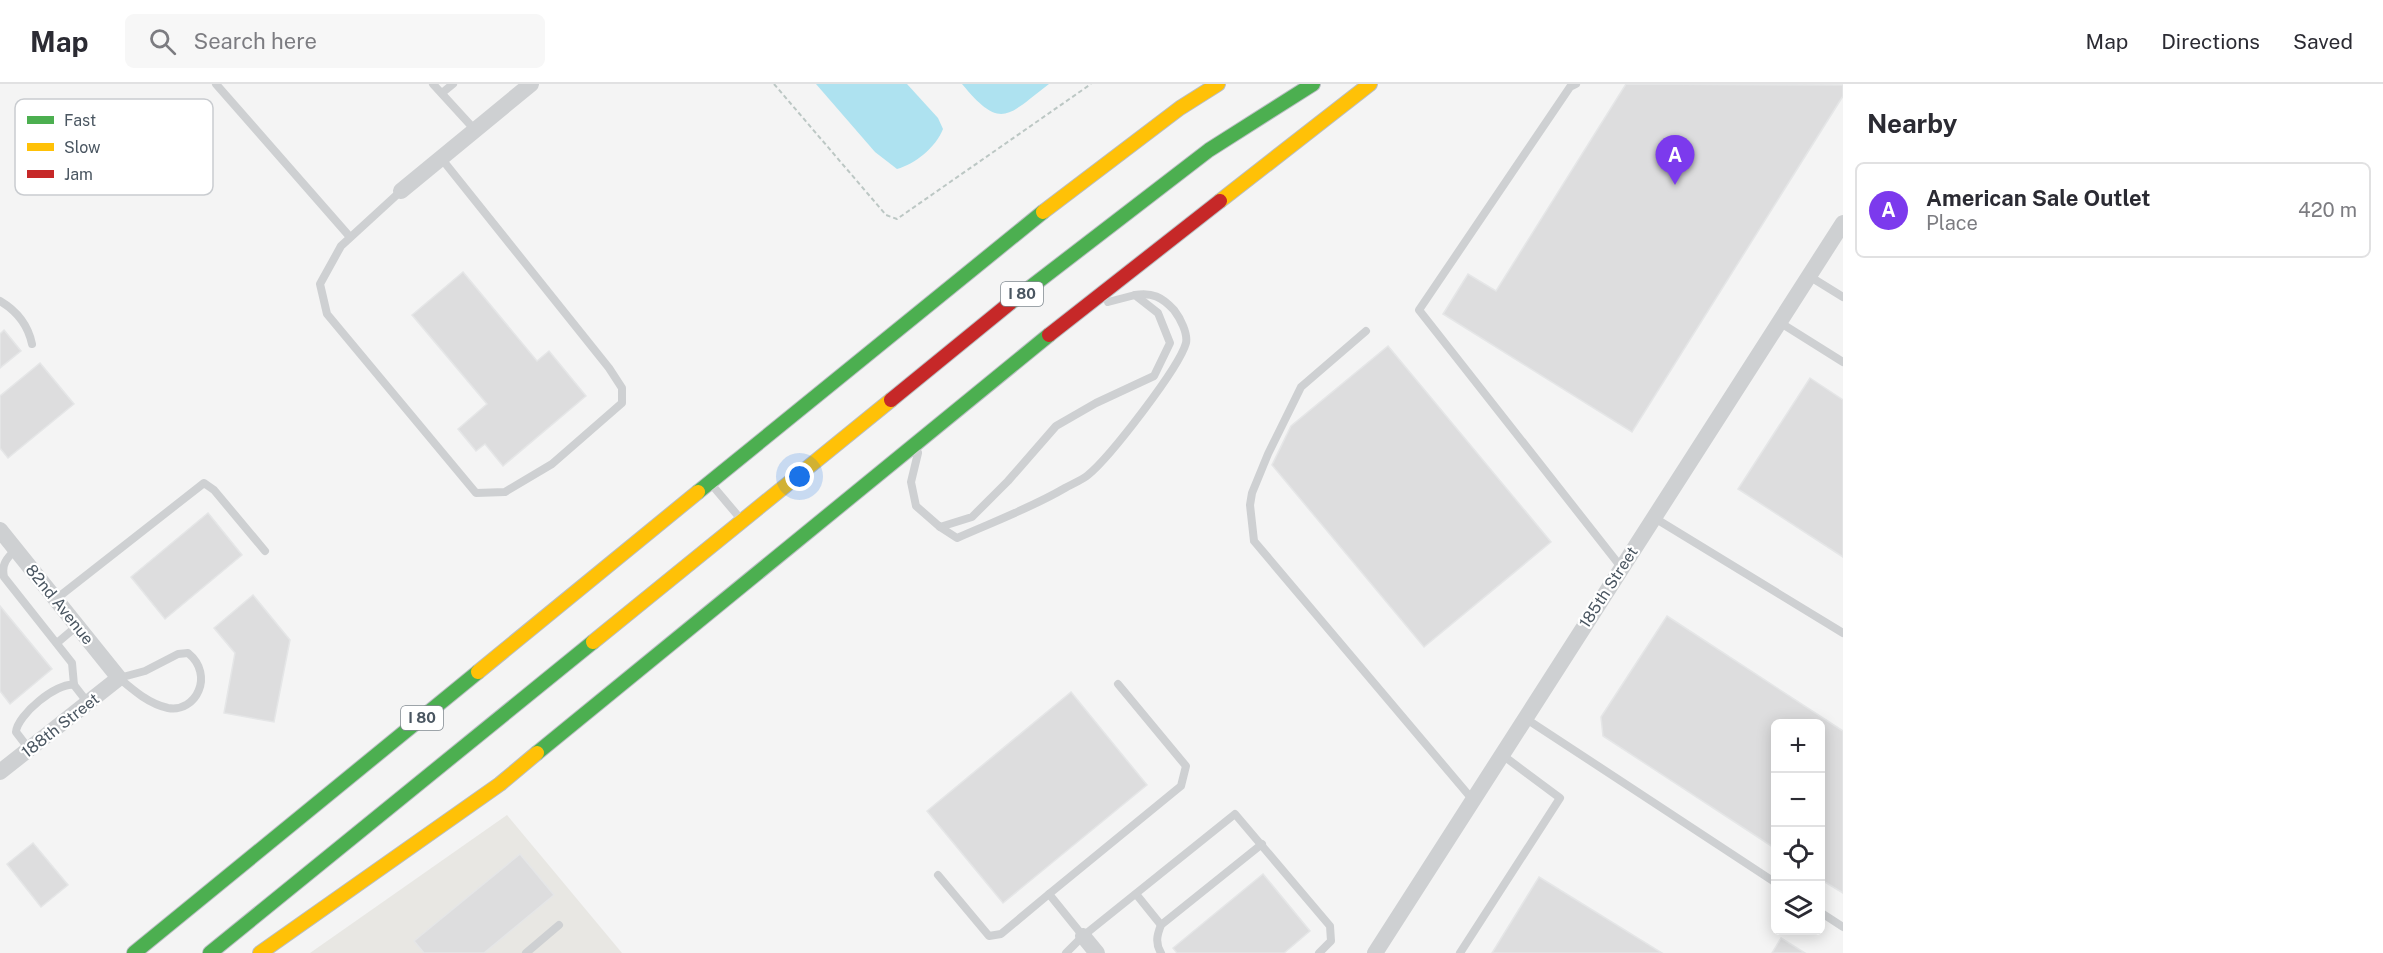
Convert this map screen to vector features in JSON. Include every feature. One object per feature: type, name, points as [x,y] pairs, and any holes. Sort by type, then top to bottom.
[{"type":"highway","name":"I 80","points":[[134,953],[1013,235],[1180,108],[1218,84]]},
{"type":"highway","name":"I 80","points":[[210,953],[1054,268],[1209,150],[1313,84]]},
{"type":"highway","points":[[260,953],[500,784],[1082,309],[1370,84]]},
{"type":"street","points":[[401,191],[531,84]]},
{"type":"street","name":"185th Street","points":[[1375,953],[1524,717],[1843,223]]},
{"type":"street","name":"82nd Avenue","points":[[0,530],[119,678]]},
{"type":"street","name":"188th Street","points":[[0,772],[119,678]]},
{"type":"street","points":[[1083,936],[1097,953]]},
{"type":"lane","points":[[216,84],[351,237]]},
{"type":"lane","points":[[434,84],[475,130]]},
{"type":"lane","points":[[442,93],[453,84]]},
{"type":"lane","points":[[1576,84],[1570,87],[1419,310],[1621,567]]},
{"type":"lane","points":[[401,191],[341,246],[320,284],[327,314],[476,493],[505,492],[552,464],[622,403],[622,388],[609,368],[441,158]]},
{"type":"lane","points":[[1809,276],[1843,297]]},
{"type":"lane","points":[[922,438],[911,482],[916,506],[940,527],[957,537],[1042,501],[1088,475],[1157,392],[1180,357],[1187,340],[1180,317],[1165,301],[1147,293],[1082,309]]},
{"type":"lane","points":[[940,527],[972,517],[1008,482],[1056,426],[1095,403],[1154,376],[1170,343],[1158,313],[1135,296]]},
{"type":"lane","points":[[0,301],[15,312],[28,329],[32,344]]},
{"type":"lane","points":[[1779,322],[1843,362]]},
{"type":"lane","points":[[1366,331],[1301,387],[1268,454],[1252,494],[1250,505],[1254,541],[1472,799]]},
{"type":"lane","points":[[56,599],[204,483],[214,490],[265,551]]},
{"type":"lane","points":[[710,483],[743,522]]},
{"type":"lane","points":[[1653,517],[1843,633]]},
{"type":"lane","points":[[16,549],[2,568],[4,577],[72,663],[74,685],[88,703]]},
{"type":"lane","points":[[57,643],[77,626]]},
{"type":"lane","points":[[188,653],[201,668],[202,682],[198,692],[189,701],[180,707],[168,708],[136,693],[119,678],[145,671],[178,654],[188,653]]},
{"type":"lane","points":[[938,874],[989,936],[1001,934],[1181,786],[1186,766],[1118,684]]},
{"type":"lane","points":[[29,749],[16,732],[16,725],[22,717],[60,686],[74,685]]},
{"type":"lane","points":[[1524,717],[1773,881]]},
{"type":"lane","points":[[1460,953],[1560,798],[1501,754]]},
{"type":"lane","points":[[1066,953],[1083,936],[1235,814],[1330,926],[1331,941],[1319,953]]},
{"type":"lane","points":[[1161,953],[1157,947],[1156,937],[1161,925],[1262,844]]},
{"type":"lane","points":[[1049,894],[1083,936]]},
{"type":"lane","points":[[1136,894],[1161,925]]},
{"type":"lane","points":[[1825,915],[1843,927]]},
{"type":"lane","points":[[526,953],[559,925]]},
{"type":"path","points":[[774,84],[886,215],[897,219],[1091,84]]},
{"type":"shaded area","points":[[507,815],[622,953],[310,953]]},
{"type":"water","points":[[816,84],[907,84],[938,118],[943,129],[940,136],[924,154],[897,169],[875,152]]},
{"type":"water","points":[[962,84],[1049,84],[1023,104],[1004,114],[986,108]]},
{"type":"building","points":[[1626,84],[1843,85],[1843,96],[1632,432],[1443,314],[1468,274],[1496,291]]},
{"type":"building","points":[[463,272],[537,361],[549,351],[586,396],[503,466],[485,444],[476,451],[458,429],[487,404],[412,315]]},
{"type":"building","points":[[4,330],[21,351],[0,368],[0,334]]},
{"type":"building","points":[[1388,346],[1551,542],[1424,647],[1272,465],[1291,426]]},
{"type":"building","points":[[40,363],[74,404],[8,458],[0,448],[0,396]]},
{"type":"building","points":[[1810,378],[1843,400],[1843,557],[1738,489]]},
{"type":"building","points":[[208,513],[242,555],[165,619],[131,577]]},
{"type":"building","points":[[253,595],[290,640],[274,722],[224,713],[235,653],[214,628]]},
{"type":"building","points":[[0,606],[52,669],[10,704],[0,691]]},
{"type":"building","points":[[1667,616],[1825,719],[1771,719],[1771,846],[1603,736],[1601,717]]},
{"type":"building","points":[[1071,692],[1147,785],[1003,903],[927,811]]},
{"type":"building","points":[[1825,719],[1843,731],[1843,893],[1825,882]]},
{"type":"building","points":[[33,843],[68,885],[41,907],[7,864]]},
{"type":"building","points":[[520,854],[554,895],[484,953],[424,953],[414,941]]},
{"type":"building","points":[[1263,874],[1310,931],[1284,953],[1177,953],[1173,948]]},
{"type":"building","points":[[1539,877],[1662,953],[1492,953]]},
{"type":"building","points":[[1781,938],[1805,953],[1772,953]]},
{"type":"traffic: fast","points":[[1010,303],[1209,150],[1313,84]]},
{"type":"traffic: fast","points":[[698,492],[1043,212]]},
{"type":"traffic: fast","points":[[537,753],[1049,335]]},
{"type":"traffic: fast","points":[[210,953],[593,642]]},
{"type":"traffic: fast","points":[[134,953],[478,672]]},
{"type":"traffic: slow","points":[[1043,212],[1180,108],[1218,84]]},
{"type":"traffic: slow","points":[[1220,201],[1370,84]]},
{"type":"traffic: slow","points":[[593,642],[891,400]]},
{"type":"traffic: slow","points":[[478,672],[698,492]]},
{"type":"traffic: slow","points":[[260,953],[500,784],[537,753]]},
{"type":"traffic: jam","points":[[1049,335],[1220,201]]},
{"type":"traffic: jam","points":[[891,400],[1010,303]]},
{"type":"place","name":"American Sale Outlet","points":[[1675,185]]}]
